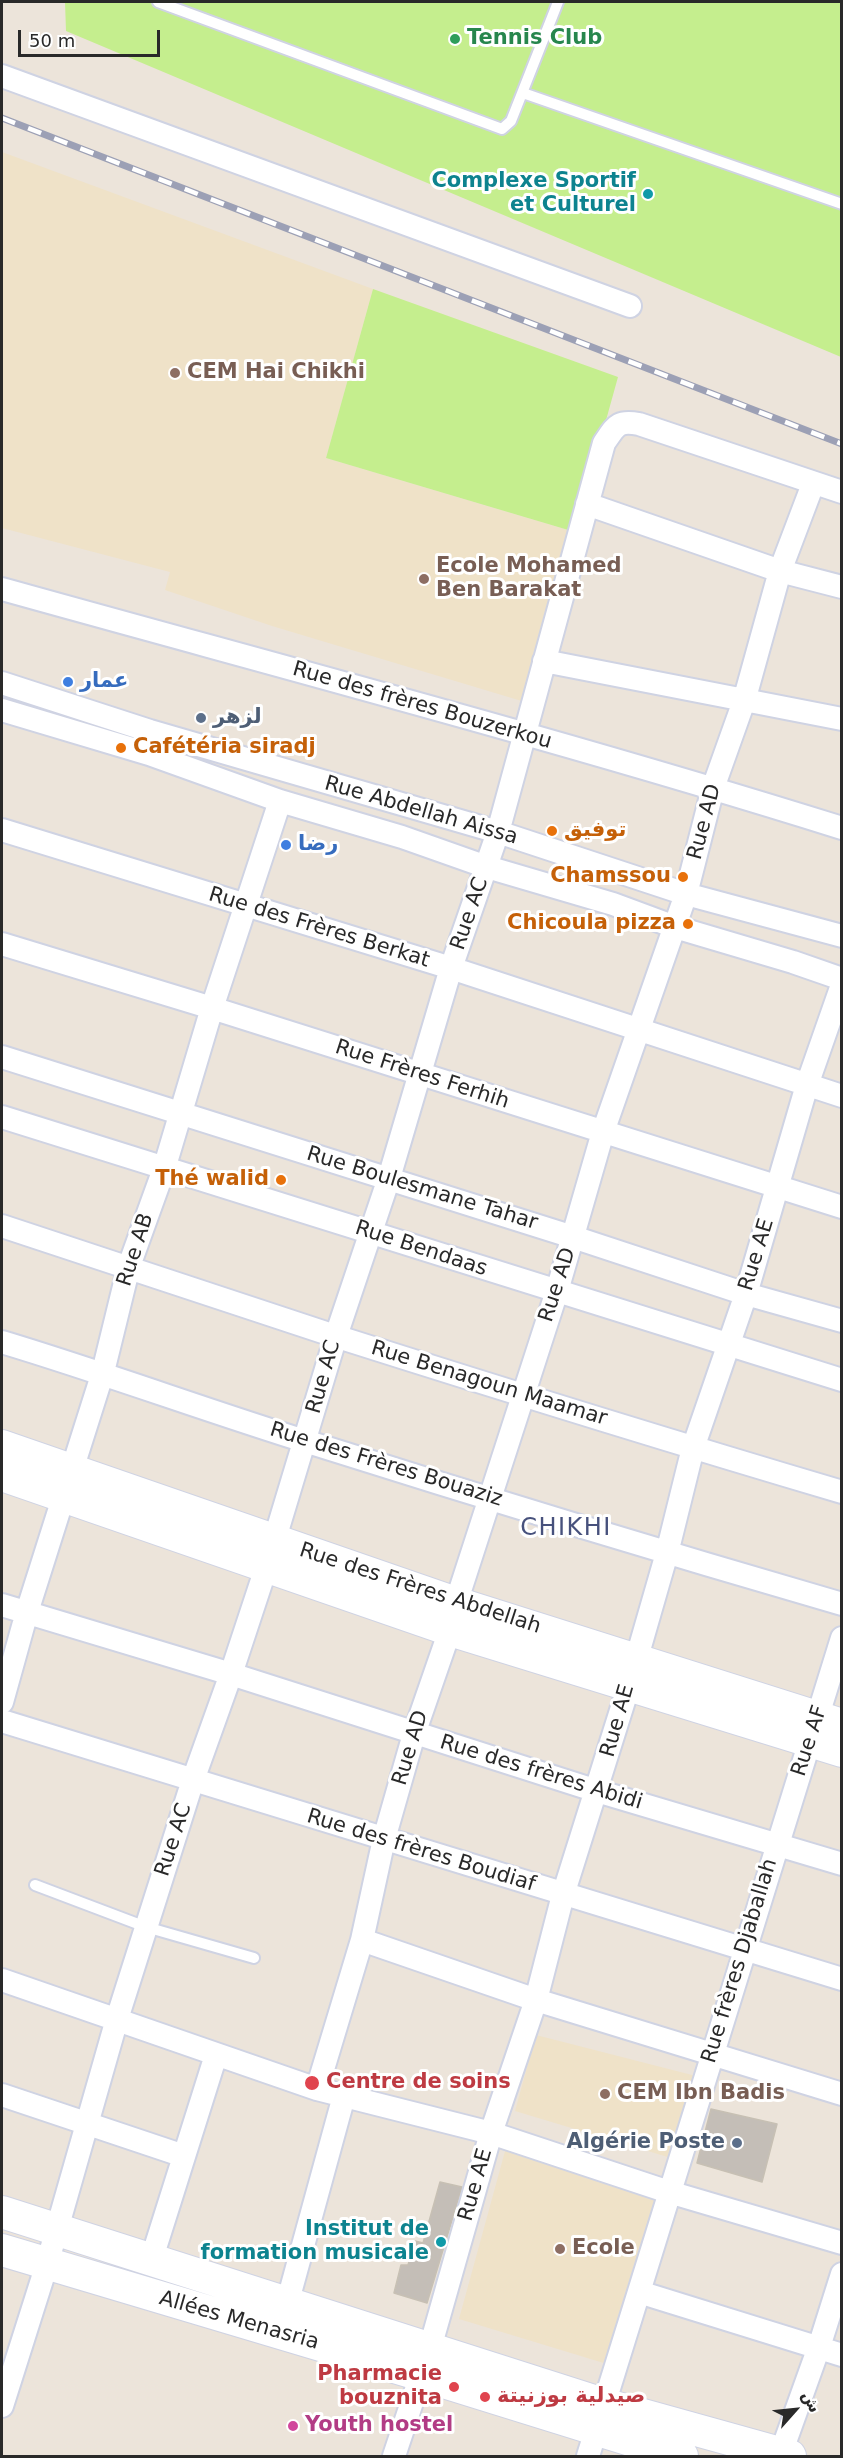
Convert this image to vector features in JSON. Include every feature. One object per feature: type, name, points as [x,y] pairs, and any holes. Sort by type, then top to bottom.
[{"type":"street","points":[[2,76],[630,306]]},
{"type":"street","name":"Rue AC","points":[[2,2406],[8,2362],[47,2264],[117,2019],[193,1780],[271,1554],[336,1336],[421,1076],[451,968],[498,832],[604,443],[617,425],[626,422],[639,424],[813,484]]},
{"type":"street","points":[[813,484],[842,492]]},
{"type":"street","name":"Rue AD","points":[[317,2089],[362,1940],[384,1839],[414,1734],[556,1292],[603,1132],[686,894],[713,788],[744,701],[780,571],[813,484]]},
{"type":"street","points":[[587,504],[780,571],[842,587]]},
{"type":"street","name":"Rue des frères Bouzerkou","points":[[2,589],[525,734],[842,828]]},
{"type":"street","points":[[544,661],[842,719]]},
{"type":"street","name":"Rue Abdellah Aissa","points":[[2,683],[150,731],[498,832],[686,894],[842,936]]},
{"type":"street","points":[[2,710],[149,754],[280,801],[402,837],[487,867],[613,904],[675,927],[793,962],[842,980]]},
{"type":"street","name":"Rue AB","points":[[2,1702],[27,1612],[103,1372],[129,1266],[164,1169],[212,1008],[280,801]]},
{"type":"street","name":"Rue des Frères Berkat","points":[[2,830],[246,907],[451,968],[842,1096]]},
{"type":"street","name":"Rue Frères Ferhih","points":[[2,944],[842,1207]]},
{"type":"street","name":"Rue AE","points":[[394,2457],[425,2362],[491,2133],[536,2000],[563,1895],[597,1791],[667,1553],[693,1448],[746,1294],[807,1085],[842,985]]},
{"type":"street","name":"Rue Boulesmane Tahar","points":[[2,1057],[179,1115],[389,1178],[746,1294],[842,1321]]},
{"type":"street","name":"Rue Bendaas","points":[[2,1117],[842,1380]]},
{"type":"street","name":"Rue Benagoun Maamar","points":[[2,1226],[522,1395],[842,1492]]},
{"type":"street","name":"Rue des Frères Bouaziz","points":[[2,1342],[103,1372],[306,1442],[667,1553],[842,1604]]},
{"type":"street","name":"Rue des Frères Abdellah","points":[[2,1446],[68,1483],[453,1617],[823,1728],[842,1751]]},
{"type":"street","name":"Rue des Frères Abdellah","points":[[2,1475],[68,1483]]},
{"type":"street","name":"Rue des frères Abidi","points":[[2,1605],[231,1674],[597,1791],[842,1864]]},
{"type":"street","name":"Rue AF","points":[[776,1843],[823,1728],[842,1638]]},
{"type":"street","name":"Rue des frères Boudiaf","points":[[2,1721],[842,1979]]},
{"type":"street","name":"Rue frères Djaballah","points":[[596,2430],[776,1843]]},
{"type":"street","points":[[362,1940],[536,2000],[842,2094]]},
{"type":"street","points":[[2,1980],[317,2089],[491,2133],[669,2192],[842,2242]]},
{"type":"street","points":[[151,2261],[216,2055]]},
{"type":"street","points":[[2,2095],[184,2156]]},
{"type":"street","points":[[287,2304],[344,2096]]},
{"type":"street","points":[[2,2212],[287,2304],[596,2430],[682,2457]]},
{"type":"street","name":"Allées Menasria","points":[[2,2250],[47,2264],[425,2362]]},
{"type":"street","points":[[596,2430],[783,2456],[842,2274]]},
{"type":"street","points":[[639,2292],[842,2355]]},
{"type":"lane","points":[[158,2],[502,129],[511,121],[558,2]]},
{"type":"lane","points":[[523,93],[842,204]]},
{"type":"lane","points":[[35,1885],[146,1928],[254,1958]]},
{"type":"shaded area","name":"CEM Hai Chikhi","points":[[2,152],[373,289],[326,458],[575,532],[525,702],[272,626],[165,590],[170,572],[2,528]]},
{"type":"shaded area","name":"CEM Ibn Badis","points":[[536,2035],[696,2076],[671,2158],[515,2111]]},
{"type":"shaded area","name":"Ecole","points":[[510,2133],[662,2180],[607,2364],[459,2319]]},
{"type":"green space","name":"Complexe Sportif et Culturel","points":[[65,2],[841,2],[841,357],[66,31]]},
{"type":"green space","points":[[373,289],[618,377],[575,532],[326,458]]},
{"type":"building","name":"Algérie Poste","points":[[711,2109],[777,2124],[762,2182],[697,2163]]},
{"type":"building","name":"Institut de formation musicale","points":[[440,2182],[462,2187],[427,2303],[394,2293],[401,2265],[408,2265],[415,2241],[423,2243]]},
{"type":"railway","points":[[2,118],[842,444]]},
{"type":"place","name":"Tennis Club","points":[[455,39]]},
{"type":"place","name":"Complexe Sportif et Culturel","points":[[648,194]]},
{"type":"place","name":"CEM Hai Chikhi","points":[[175,373]]},
{"type":"place","name":"Ecole Mohamed Ben Barakat","points":[[424,579]]},
{"type":"place","name":"عمار","points":[[68,682]]},
{"type":"place","name":"لزهر","points":[[201,718]]},
{"type":"place","name":"Cafétéria siradj","points":[[121,748]]},
{"type":"place","name":"توفيق","points":[[552,831]]},
{"type":"place","name":"رضا","points":[[286,845]]},
{"type":"place","name":"Chamssou","points":[[683,877]]},
{"type":"place","name":"Chicoula pizza","points":[[688,924]]},
{"type":"place","name":"Thé walid","points":[[281,1180]]},
{"type":"place","name":"Centre de soins","points":[[312,2083]]},
{"type":"place","name":"CEM Ibn Badis","points":[[605,2094]]},
{"type":"place","name":"Algérie Poste","points":[[737,2143]]},
{"type":"place","name":"Institut de formation musicale","points":[[441,2242]]},
{"type":"place","name":"Ecole","points":[[560,2249]]},
{"type":"place","name":"Pharmacie bouznita","points":[[454,2387]]},
{"type":"place","name":"صيدلية بوزنيتة","points":[[485,2397]]},
{"type":"place","name":"Youth hostel","points":[[293,2426]]},
{"type":"district","name":"CHIKHI","points":[[566,1529]]}]
